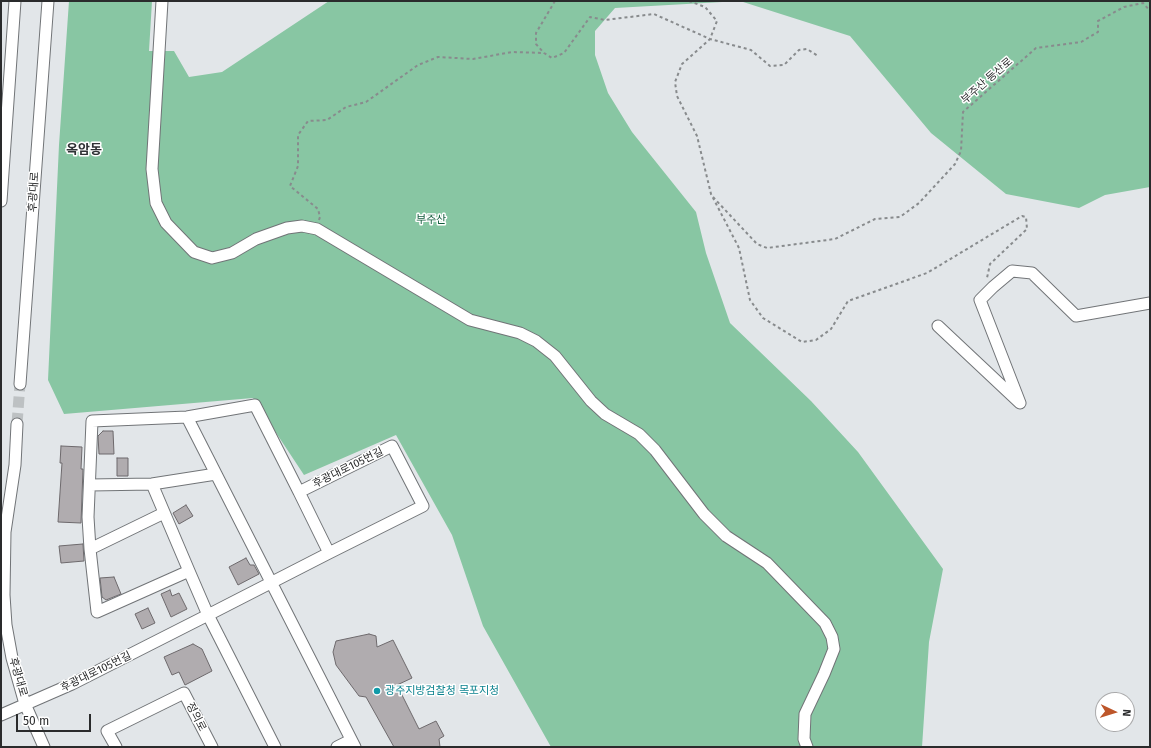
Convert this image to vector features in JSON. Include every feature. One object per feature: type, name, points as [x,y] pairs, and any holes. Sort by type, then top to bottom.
[{"type":"street","points":[[1,201],[15,1]]},
{"type":"street","name":"후광대로","points":[[20,384],[48,1]]},
{"type":"street","points":[[162,1],[152,169],[156,203],[166,223],[194,252],[212,258],[232,253],[256,239],[286,228],[302,226],[317,229],[470,320],[520,333],[536,341],[555,356],[590,401],[605,414],[638,434],[655,450],[704,514],[726,536],[767,563],[825,624],[832,637],[834,649],[805,714],[804,739],[807,747]]},
{"type":"street","points":[[938,326],[1020,403],[980,300],[993,286],[1012,271],[1032,273],[1076,316],[1150,303]]},
{"type":"street","name":"후광대로105번길","points":[[188,571],[97,612],[88,517],[92,421],[187,417],[255,405],[329,553]]},
{"type":"street","points":[[187,417],[353,743],[337,747]]},
{"type":"street","name":"후광대로","points":[[17,424],[15,465],[5,532],[4,595],[6,625],[12,658],[25,704],[44,747]]},
{"type":"street","name":"후광대로105번길","points":[[1,715],[72,684],[423,506],[392,446],[299,492]]},
{"type":"street","points":[[90,485],[152,484],[216,474]]},
{"type":"street","points":[[152,484],[208,615],[275,747]]},
{"type":"street","points":[[90,549],[164,513]]},
{"type":"street","name":"후광대로","points":[[1,521],[5,532]]},
{"type":"street","name":"정의로","points":[[116,747],[107,731],[184,693],[212,747]]},
{"type":"path","points":[[556,1],[536,33],[536,44],[544,53],[552,58],[564,53],[590,16],[606,20],[654,14],[710,38],[751,50],[770,66],[784,65],[799,50],[807,49],[818,56]]},
{"type":"path","name":"부주산 등산로","points":[[689,1],[706,7],[717,21],[710,38],[682,64],[675,82],[677,96],[697,136],[711,194],[740,248],[750,300],[764,318],[802,342],[816,340],[831,329],[848,301],[927,273],[1022,216],[1026,217],[1027,229],[990,264],[986,277],[993,286]]},
{"type":"path","name":"부주산 등산로","points":[[711,194],[757,244],[767,248],[835,239],[875,219],[900,217],[919,203],[955,164],[961,151],[964,112],[1036,48],[1081,42],[1098,32],[1098,21],[1124,7],[1143,3],[1150,11]]},
{"type":"path","points":[[317,229],[320,217],[318,209],[290,186],[298,166],[298,135],[308,121],[327,120],[346,107],[366,102],[418,65],[438,57],[473,59],[512,52],[544,53]]},
{"type":"green space","name":"부주산","points":[[69,1],[152,1],[149,51],[174,51],[189,77],[222,72],[329,1],[740,1],[615,8],[595,31],[595,55],[608,93],[632,132],[696,212],[706,253],[730,323],[811,401],[858,452],[943,569],[929,642],[922,747],[551,747],[483,626],[452,535],[396,435],[304,475],[253,398],[64,414],[48,380],[59,145]]},
{"type":"green space","points":[[740,1],[1150,1],[1150,187],[1105,195],[1079,208],[1006,194],[931,133],[850,36]]},
{"type":"building","points":[[103,431],[113,431],[114,454],[99,454],[98,436]]},
{"type":"building","points":[[61,446],[82,447],[81,469],[83,469],[81,523],[58,522],[62,463],[60,463]]},
{"type":"building","points":[[117,458],[128,458],[128,476],[117,476]]},
{"type":"building","points":[[186,505],[193,516],[179,524],[173,513]]},
{"type":"building","points":[[83,544],[84,561],[61,563],[59,546]]},
{"type":"building","points":[[246,558],[250,565],[254,565],[259,574],[238,585],[229,567]]},
{"type":"building","points":[[114,577],[121,594],[106,600],[102,597],[100,578]]},
{"type":"building","points":[[170,590],[172,596],[179,593],[187,609],[171,617],[161,594]]},
{"type":"building","points":[[148,608],[155,623],[142,629],[135,614]]},
{"type":"building","name":"광주지방검찰청 목포지청","points":[[369,634],[376,636],[377,647],[393,640],[412,678],[397,685],[419,729],[436,721],[444,736],[439,739],[440,747],[394,747],[366,697],[359,696],[336,665],[333,652],[336,641]]},
{"type":"building","points":[[193,644],[202,649],[212,671],[185,685],[179,672],[172,675],[164,657]]},
{"type":"tunnel","points":[[17,424],[20,384]]},
{"type":"place","name":"광주지방검찰청 목포지청","points":[[377,691]]},
{"type":"district","name":"옥암동","points":[[84,150]]}]
